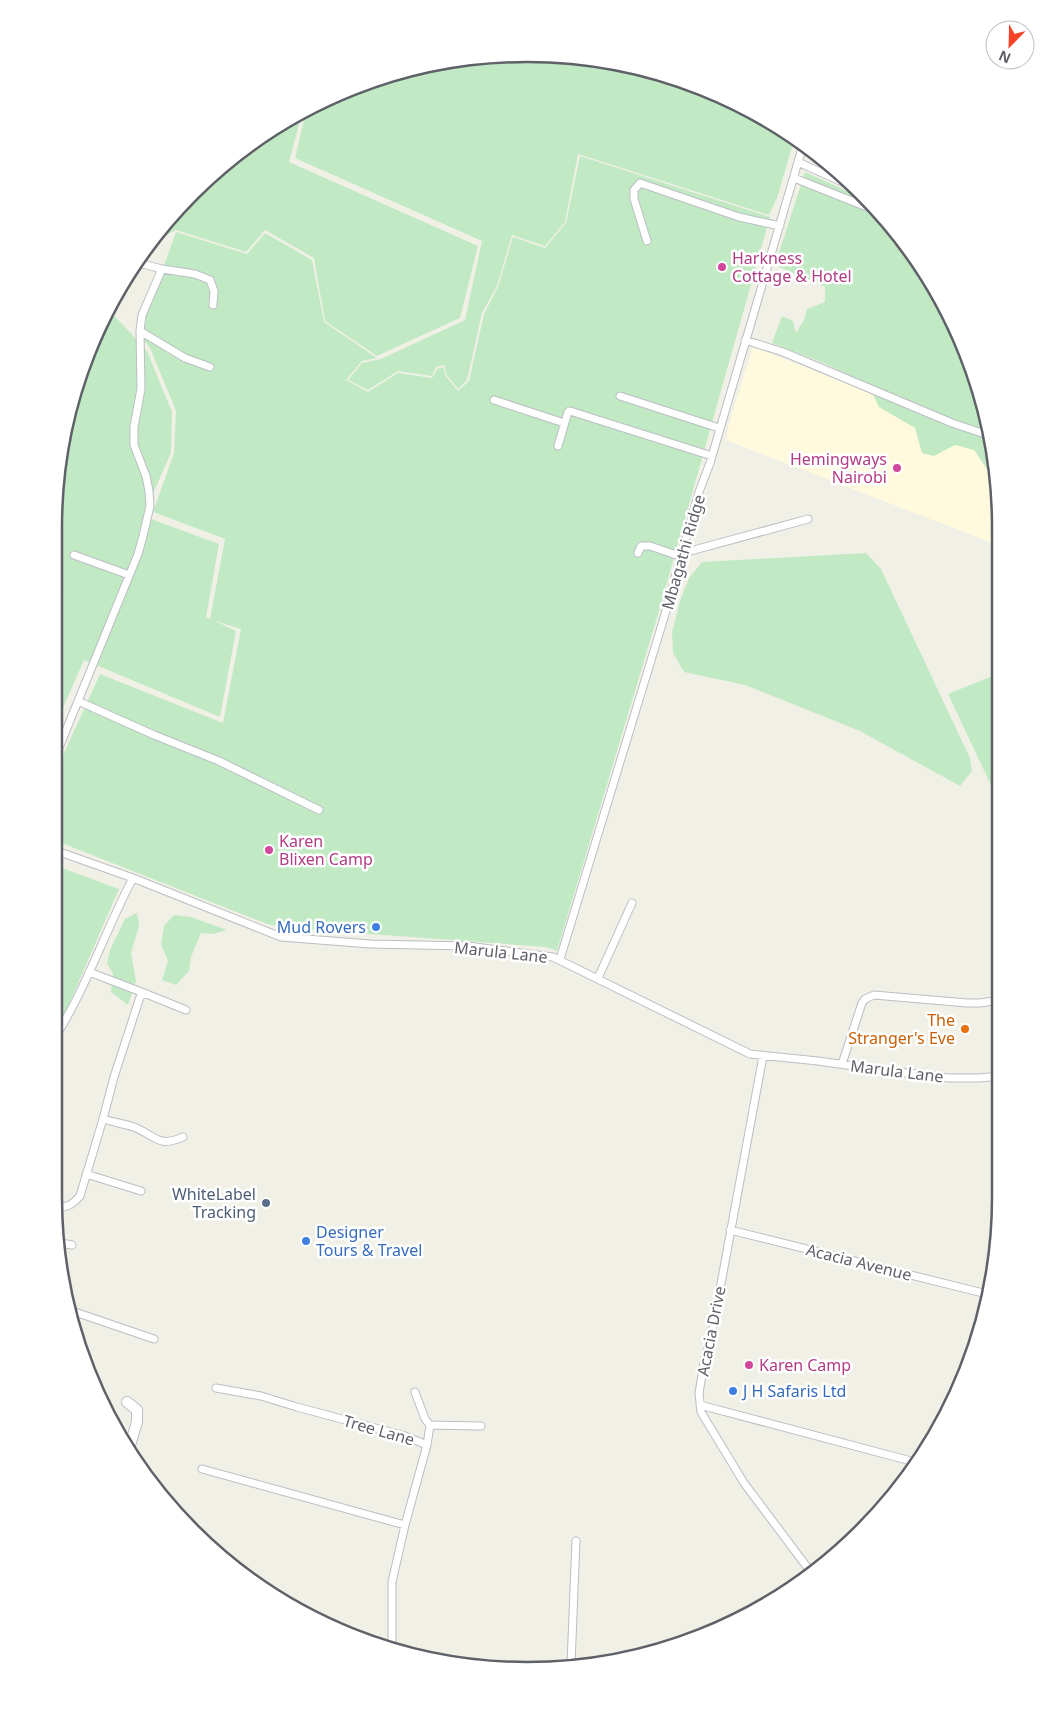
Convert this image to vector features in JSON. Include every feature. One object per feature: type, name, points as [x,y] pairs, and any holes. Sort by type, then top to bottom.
[{"type":"street","name":"Mbagathi Ridge","points":[[560,959],[682,555],[699,492],[712,456],[801,152]]},
{"type":"street","points":[[798,162],[835,179]]},
{"type":"street","points":[[794,178],[862,205]]},
{"type":"street","points":[[647,240],[634,199],[634,190],[640,183],[740,217],[780,226]]},
{"type":"street","points":[[144,264],[195,274],[210,280],[214,291],[213,305]]},
{"type":"street","points":[[62,740],[141,545],[150,506],[146,476],[134,445],[134,427],[141,389],[140,331],[142,315],[162,269]]},
{"type":"street","points":[[140,331],[185,358],[210,367]]},
{"type":"street","points":[[745,340],[783,352],[952,423],[983,433]]},
{"type":"street","points":[[620,396],[719,428]]},
{"type":"street","points":[[494,400],[564,423]]},
{"type":"street","points":[[558,446],[564,423],[570,410],[712,456]]},
{"type":"street","points":[[638,553],[641,546],[650,546],[682,555],[808,519]]},
{"type":"street","points":[[74,555],[129,575]]},
{"type":"street","points":[[78,701],[154,735],[219,761],[319,810]]},
{"type":"street","name":"Marula Lane","points":[[62,853],[133,878],[281,937],[370,944],[468,946],[560,959],[741,1051],[763,1056],[803,1059],[889,1072],[949,1078],[992,1077]]},
{"type":"street","points":[[62,1026],[133,878]]},
{"type":"street","points":[[598,978],[632,903]]},
{"type":"street","points":[[89,972],[186,1010]]},
{"type":"street","points":[[62,1208],[72,1205],[80,1196],[114,1077],[140,997],[144,993]]},
{"type":"street","points":[[842,1064],[862,1003],[868,996],[980,1004],[992,1002]]},
{"type":"street","name":"Acacia Drive","points":[[763,1056],[713,1327],[704,1363],[699,1393],[700,1405],[704,1420],[744,1483],[808,1568]]},
{"type":"street","points":[[103,1119],[132,1126],[157,1140],[171,1142],[182,1137]]},
{"type":"street","points":[[86,1174],[141,1192]]},
{"type":"street","name":"Acacia Avenue","points":[[730,1230],[983,1293]]},
{"type":"street","points":[[65,1243],[72,1246]]},
{"type":"street","points":[[77,1313],[154,1339]]},
{"type":"street","name":"Tree Lane","points":[[216,1388],[261,1396],[405,1436],[427,1445],[392,1582],[392,1642]]},
{"type":"street","points":[[415,1392],[425,1418],[430,1425],[427,1445]]},
{"type":"street","points":[[127,1402],[137,1410],[131,1440]]},
{"type":"street","points":[[700,1405],[910,1461]]},
{"type":"street","points":[[430,1425],[481,1426]]},
{"type":"street","points":[[202,1469],[405,1526]]},
{"type":"street","points":[[571,1661],[576,1541]]},
{"type":"shaded area","name":"Hemingways Nairobi","points":[[753,347],[984,436],[992,497],[992,543],[726,440],[729,424]]},
{"type":"green space","points":[[528,62],[588,66],[618,71],[677,87],[733,110],[792,146],[777,198],[769,215],[578,154],[565,222],[545,246],[512,235],[497,286],[482,313],[467,380],[458,389],[446,374],[445,365],[436,367],[432,376],[398,371],[368,390],[348,380],[362,363],[381,359],[465,320],[482,241],[295,158],[304,120],[350,98],[407,78],[437,71],[497,63]]},
{"type":"green space","points":[[299,123],[289,162],[478,246],[460,318],[377,356],[325,321],[314,258],[265,230],[246,252],[176,230],[166,235],[221,178],[269,141]]},
{"type":"green space","points":[[580,156],[770,217],[659,611],[557,951],[546,947],[288,928],[267,924],[62,843],[62,757],[100,674],[223,723],[241,629],[215,621],[236,631],[220,717],[84,660],[62,710],[62,528],[66,467],[78,407],[87,378],[114,315],[147,351],[172,412],[171,453],[143,516],[219,544],[206,617],[210,619],[225,539],[153,512],[174,453],[176,411],[150,348],[143,339],[146,316],[176,232],[247,254],[265,233],[312,260],[324,322],[377,358],[362,361],[346,380],[368,392],[398,373],[432,378],[437,369],[444,367],[445,375],[458,391],[469,381],[484,314],[498,287],[513,237],[545,248],[566,223]]},
{"type":"green space","points":[[805,172],[848,192],[856,199],[896,244],[914,269],[945,322],[968,378],[977,407],[990,473],[974,450],[955,445],[934,456],[922,453],[915,428],[879,407],[868,384],[824,363],[772,343],[782,316],[793,321],[796,333],[804,320],[807,309],[825,302],[825,287],[775,265]]},
{"type":"green space","points":[[866,553],[881,569],[970,758],[972,771],[960,786],[860,731],[745,685],[684,672],[673,653],[672,632],[680,601],[689,578],[702,562]]},
{"type":"green space","points":[[992,676],[992,787],[948,694]]},
{"type":"green space","points":[[62,868],[119,889],[62,1020]]},
{"type":"green space","points":[[137,913],[139,926],[131,953],[136,981],[128,1005],[111,992],[113,974],[107,963],[110,950],[125,919]]},
{"type":"green space","points":[[174,915],[191,917],[227,930],[213,934],[201,933],[191,957],[189,971],[176,985],[162,980],[168,961],[161,944],[164,926]]},
{"type":"place","name":"Harkness Cottage & Hotel","points":[[722,267]]},
{"type":"place","name":"Hemingways Nairobi","points":[[897,468]]},
{"type":"place","name":"Karen Blixen Camp","points":[[269,850]]},
{"type":"place","name":"Mud Rovers","points":[[376,927]]},
{"type":"place","name":"The Stranger's Eve","points":[[965,1029]]},
{"type":"place","name":"WhiteLabel Tracking","points":[[266,1203]]},
{"type":"place","name":"Designer Tours & Travel","points":[[306,1241]]},
{"type":"place","name":"Karen Camp","points":[[749,1365]]},
{"type":"place","name":"J H Safaris Ltd","points":[[733,1391]]}]
